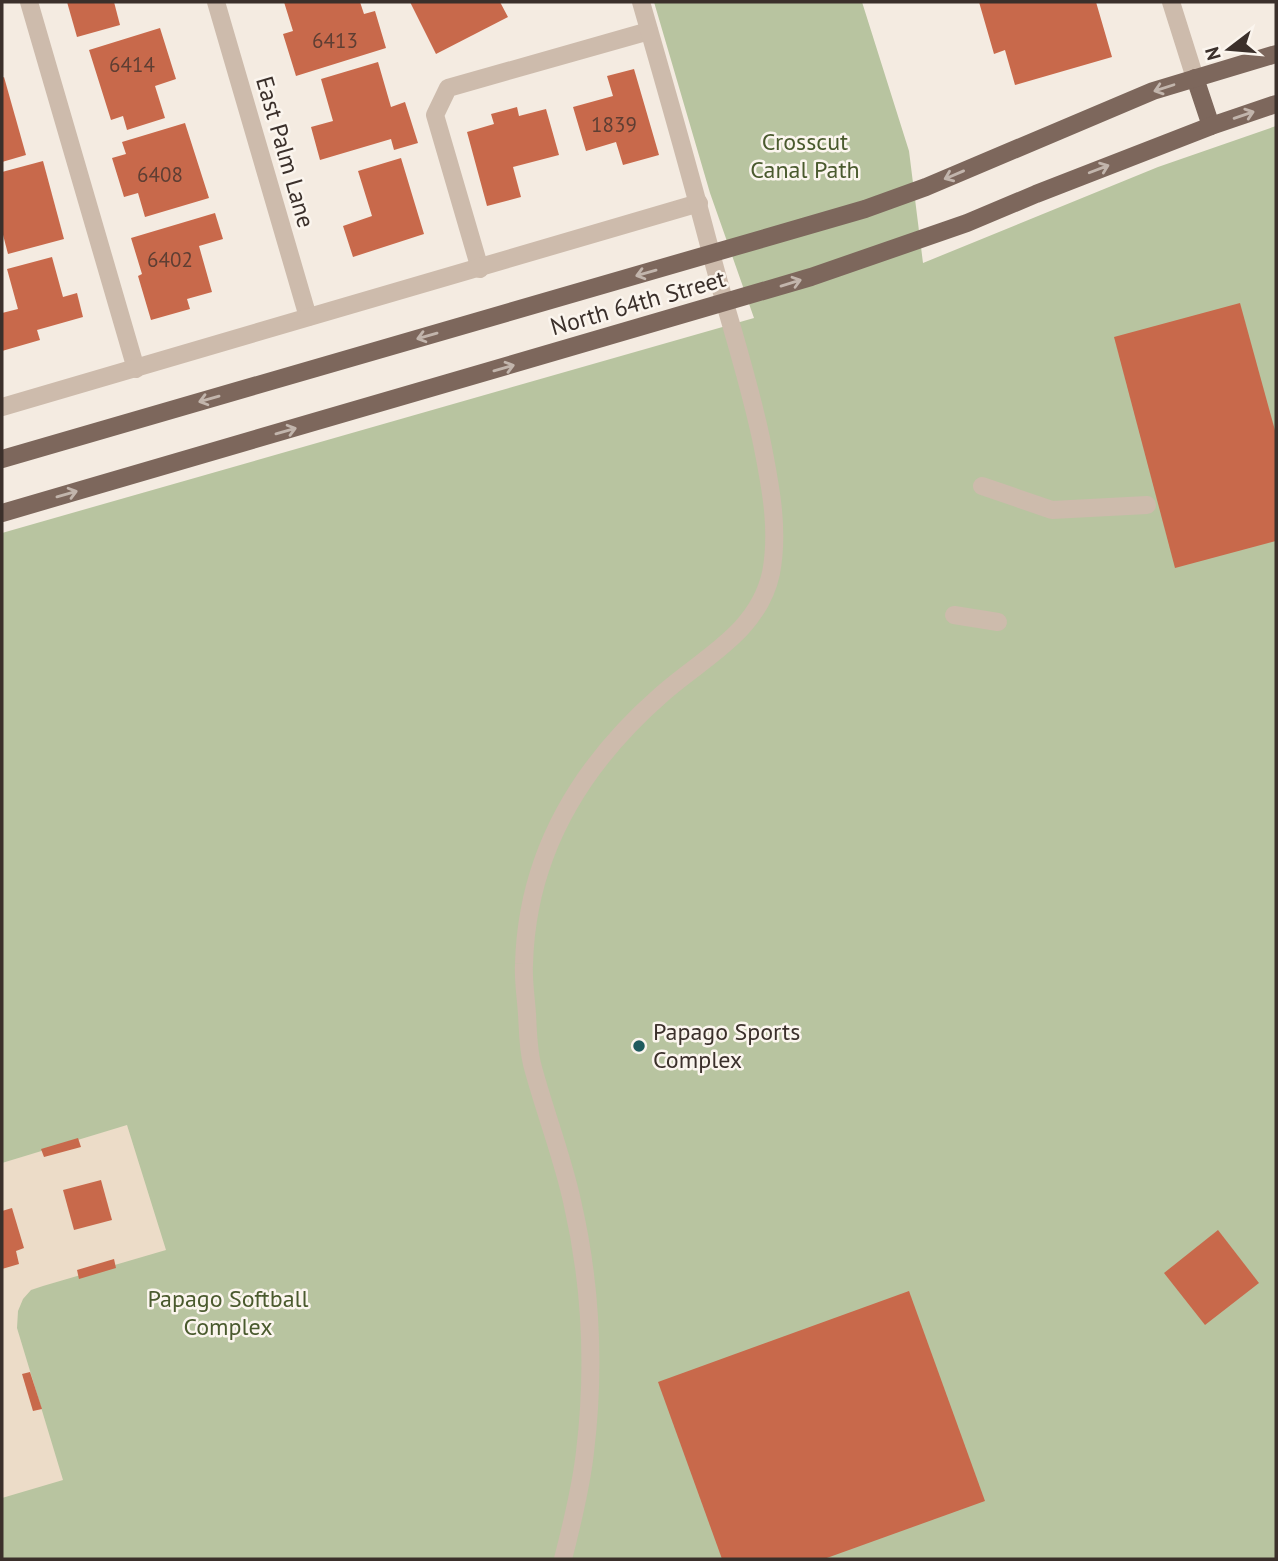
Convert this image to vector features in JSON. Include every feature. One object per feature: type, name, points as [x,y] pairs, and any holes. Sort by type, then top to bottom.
[{"type":"main road","name":"North 64th Street","points":[[2,459],[895,199],[1153,92],[1276,54]]},
{"type":"main road","points":[[1195,78],[1211,126]]},
{"type":"main road","name":"North 64th Street","points":[[2,513],[726,303],[920,240],[1211,126],[1276,104]]},
{"type":"street","points":[[29,2],[136,369]]},
{"type":"street","name":"East Palm Lane","points":[[216,2],[308,317]]},
{"type":"street","name":"North 64th Street","points":[[641,2],[711,254]]},
{"type":"street","points":[[1171,2],[1195,78]]},
{"type":"street","points":[[480,268],[435,115],[448,88],[649,31]]},
{"type":"street","points":[[2,407],[699,203]]},
{"type":"street","points":[[563,1559],[585,1454],[590,1391],[590,1314],[583,1253],[572,1198],[530,1059],[523,965],[531,899],[550,841],[564,811],[603,751],[661,694],[730,642],[764,594],[771,574],[773,495],[757,417],[711,254]]},
{"type":"street","points":[[982,486],[1052,510],[1147,505]]},
{"type":"street","points":[[954,615],[998,622]]},
{"type":"green space","name":"Papago Sports Complex","points":[[654,2],[862,2],[909,151],[923,263],[1158,167],[1276,126],[1276,1559],[2,1559],[2,533],[754,318],[710,193]]},
{"type":"shaded area","points":[[127,1125],[166,1250],[31,1290],[23,1299],[18,1311],[17,1328],[63,1480],[2,1498],[2,1163]]},
{"type":"building","points":[[67,2],[114,2],[120,25],[77,37]]},
{"type":"building","points":[[284,2],[360,2],[364,14],[375,11],[386,48],[296,76],[283,34],[293,31]]},
{"type":"building","points":[[410,2],[500,2],[508,17],[436,54]]},
{"type":"building","points":[[979,2],[1096,2],[1112,57],[1015,85],[1005,50],[994,54]]},
{"type":"building","points":[[160,28],[176,79],[155,86],[165,118],[127,130],[123,116],[111,120],[89,50]]},
{"type":"building","points":[[378,62],[391,107],[405,102],[418,143],[394,150],[391,139],[320,160],[311,127],[333,121],[321,79]]},
{"type":"building","points":[[634,69],[659,155],[623,165],[616,142],[586,151],[573,107],[613,96],[607,76]]},
{"type":"building","points":[[4,77],[26,155],[2,162],[2,78]]},
{"type":"building","points":[[517,107],[519,116],[546,109],[559,155],[513,167],[521,197],[487,206],[467,132],[494,124],[491,114]]},
{"type":"building","points":[[185,123],[209,198],[145,217],[138,193],[124,197],[112,158],[126,154],[122,142]]},
{"type":"building","points":[[401,158],[424,234],[353,257],[343,226],[372,216],[358,171]]},
{"type":"building","points":[[43,161],[64,239],[8,254],[2,231],[2,172]]},
{"type":"building","points":[[215,213],[223,239],[199,246],[212,292],[187,299],[190,309],[151,320],[138,276],[142,274],[131,238]]},
{"type":"building","points":[[52,257],[63,297],[77,293],[83,317],[37,330],[40,340],[2,351],[2,313],[18,309],[7,269]]},
{"type":"building","points":[[1240,303],[1276,434],[1276,541],[1175,568],[1114,337]]},
{"type":"building","points":[[78,1138],[81,1147],[44,1157],[41,1149]]},
{"type":"building","points":[[101,1180],[112,1220],[74,1230],[63,1190]]},
{"type":"building","points":[[12,1208],[24,1248],[16,1251],[19,1264],[2,1269],[2,1211]]},
{"type":"building","points":[[1218,1230],[1259,1283],[1205,1325],[1164,1273]]},
{"type":"building","points":[[114,1259],[116,1268],[79,1279],[77,1270]]},
{"type":"building","points":[[909,1291],[985,1501],[824,1559],[722,1559],[658,1382]]},
{"type":"building","points":[[30,1372],[42,1409],[33,1411],[22,1374]]},
{"type":"place","name":"Papago Sports Complex","points":[[639,1046]]},
{"type":"park label","name":"Crosscut Canal Path","points":[[805,156]]},
{"type":"park label","name":"Papago Softball Complex","points":[[228,1313]]}]
